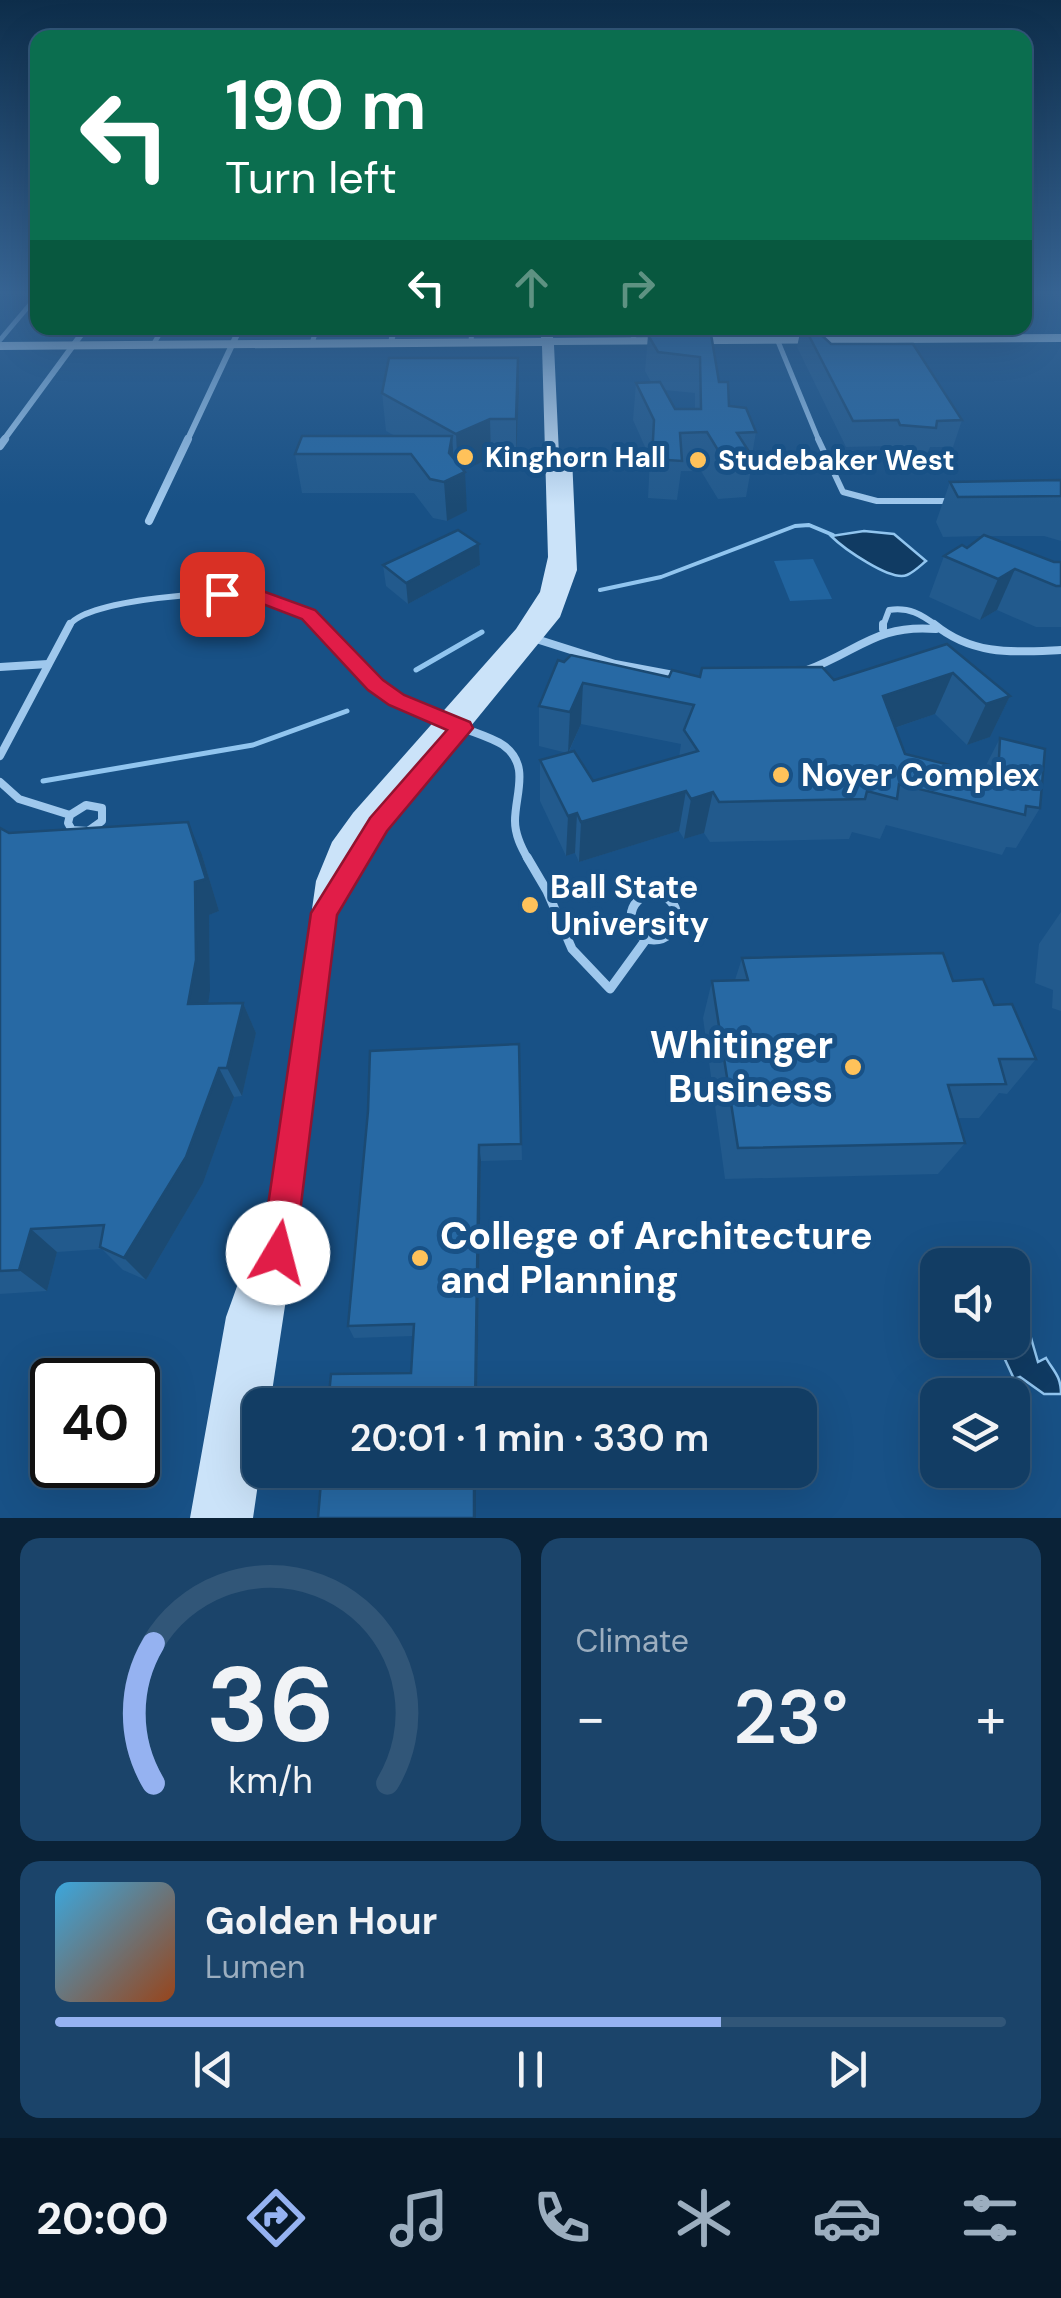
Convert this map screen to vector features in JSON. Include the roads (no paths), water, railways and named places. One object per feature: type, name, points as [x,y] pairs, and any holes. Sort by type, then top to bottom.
[{"type":"street","points":[[0,446],[59,364]]},
{"type":"street","points":[[148,522],[223,364]]},
{"type":"street","points":[[236,1518],[278,1253],[324,913],[378,824],[453,724],[562,594],[568,570],[569,509],[555,364]]},
{"type":"street","points":[[207,1518],[241,1318],[251,1289],[278,1253]]},
{"type":"lane","points":[[791,364],[822,452],[843,492],[878,501],[953,500]]},
{"type":"lane","points":[[0,756],[67,626],[86,611],[192,596],[257,595],[314,618],[375,685],[396,700],[503,745],[516,758],[520,774],[515,822],[520,844],[572,949],[610,989],[648,938],[671,935],[680,924],[678,910],[659,896],[642,897],[630,907],[633,928],[648,938]]},
{"type":"lane","points":[[882,629],[884,614],[896,608],[919,611],[936,628],[978,650],[1061,650]]},
{"type":"lane","points":[[802,671],[836,659],[882,629],[936,628]]},
{"type":"lane","points":[[529,636],[615,664],[689,678]]},
{"type":"lane","points":[[0,668],[48,664]]},
{"type":"lane","points":[[0,782],[20,800],[70,815],[92,805],[102,808],[104,816],[99,825],[82,832],[69,827],[70,815]]},
{"type":"waterway","points":[[600,590],[661,577],[795,526],[809,525],[833,535]]},
{"type":"waterway","points":[[416,670],[482,632]]},
{"type":"waterway","points":[[43,781],[253,745],[347,711]]},
{"type":"place","name":"Kinghorn Hall","points":[[465,457]]},
{"type":"place","name":"Studebaker West","points":[[698,460]]},
{"type":"place","name":"Noyer Complex","points":[[781,775]]},
{"type":"place","name":"Ball State University","points":[[530,905]]},
{"type":"place","name":"Whitinger Business","points":[[853,1067]]},
{"type":"place","name":"College of Architecture and Planning","points":[[420,1258]]}]
